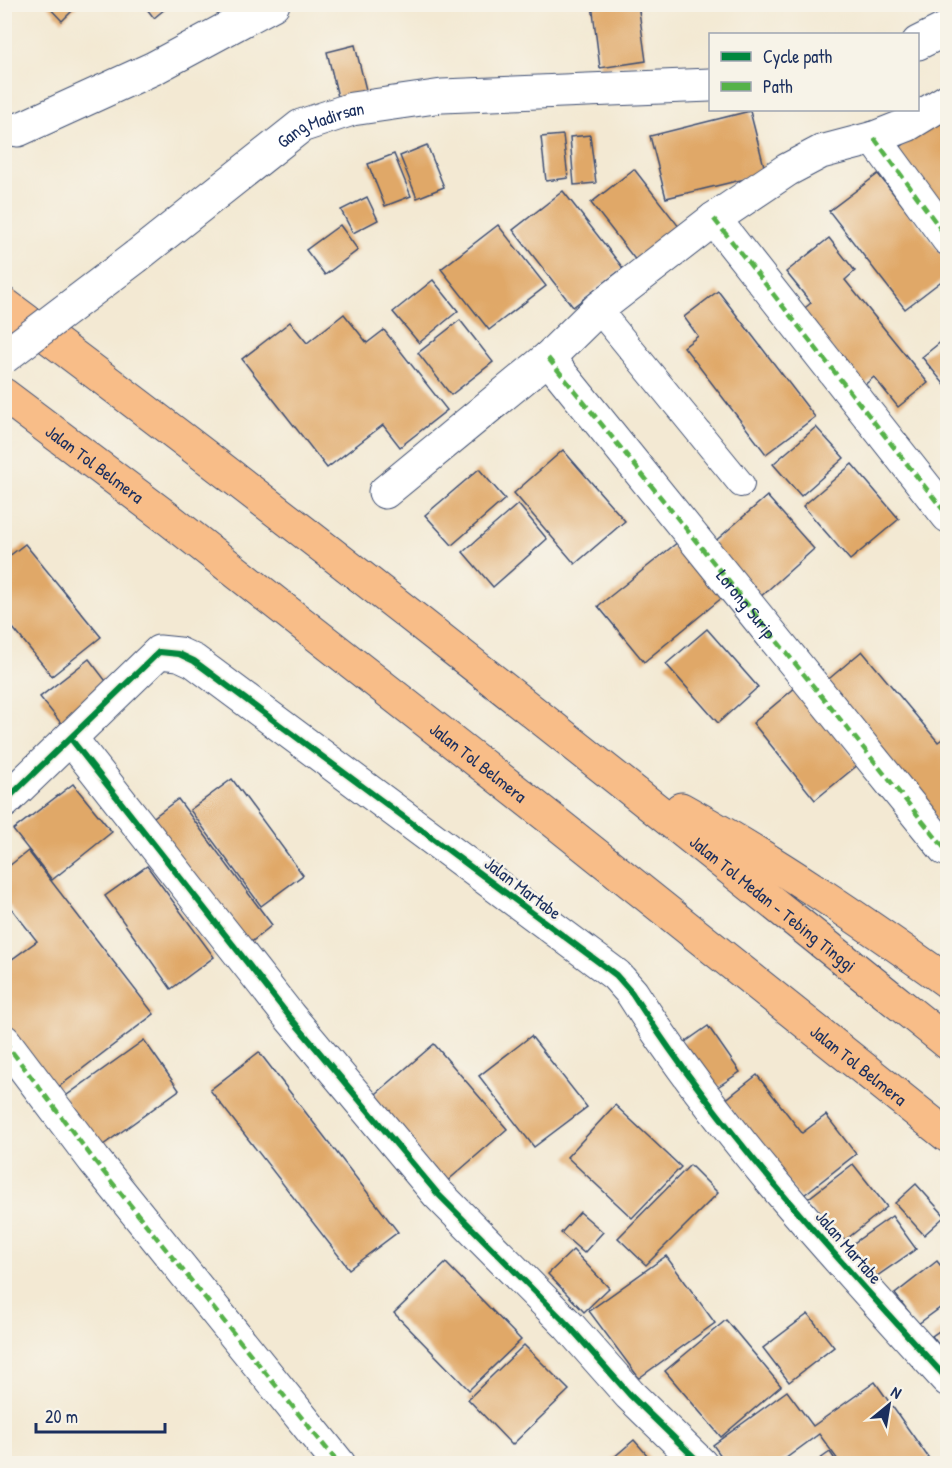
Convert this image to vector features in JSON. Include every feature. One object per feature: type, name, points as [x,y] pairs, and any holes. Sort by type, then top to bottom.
[{"type":"highway","points":[[4,304],[223,470],[598,763],[773,862],[842,907],[948,982]]},
{"type":"highway","name":"Jalan Tol Belmera","points":[[4,395],[170,520],[550,818],[948,1136]]},
{"type":"highway","name":"Jalan Tol Medan - Tebing Tinggi","points":[[598,763],[948,1043]]},
{"type":"street","points":[[4,128],[18,130],[92,97],[273,4]]},
{"type":"street","points":[[919,42],[948,28]]},
{"type":"street","name":"Gang Madirsan","points":[[4,357],[137,256],[301,126],[352,109],[442,96],[709,85]]},
{"type":"street","points":[[385,492],[548,358],[598,309],[714,219],[787,170],[821,152],[874,138],[907,125],[946,103]]},
{"type":"street","points":[[874,138],[948,239]]},
{"type":"street","points":[[714,219],[948,516]]},
{"type":"street","name":"Lorong Surip","points":[[548,358],[945,849]]},
{"type":"street","name":"Jalan Martabe","points":[[4,802],[159,652],[179,654],[194,661],[616,975],[718,1116],[845,1266],[948,1380]]},
{"type":"street","points":[[71,739],[312,1045],[438,1194],[568,1326],[630,1395],[700,1464]]},
{"type":"street","points":[[4,1041],[94,1161],[339,1464]]},
{"type":"lane","points":[[598,309],[741,484]]},
{"type":"building","points":[[46,4],[79,4],[62,21]]},
{"type":"building","points":[[143,4],[171,4],[154,18]]},
{"type":"building","points":[[592,4],[638,4],[646,61],[600,68]]},
{"type":"building","points":[[355,45],[367,94],[339,101],[327,52]]},
{"type":"building","points":[[948,109],[948,220],[893,153]]},
{"type":"building","points":[[750,111],[766,174],[666,198],[650,136]]},
{"type":"building","points":[[563,135],[568,178],[546,181],[541,137]]},
{"type":"building","points":[[590,135],[596,183],[574,185],[570,137]]},
{"type":"building","points":[[427,145],[444,187],[417,198],[400,156]]},
{"type":"building","points":[[394,154],[411,196],[385,206],[368,164]]},
{"type":"building","points":[[634,169],[680,228],[637,262],[591,203]]},
{"type":"building","points":[[878,174],[948,263],[948,276],[905,309],[829,211]]},
{"type":"building","points":[[563,191],[623,268],[573,307],[513,230]]},
{"type":"building","points":[[367,197],[378,220],[353,233],[341,210]]},
{"type":"building","points":[[340,225],[358,250],[325,275],[306,250]]},
{"type":"building","points":[[498,225],[546,286],[489,330],[441,269]]},
{"type":"building","points":[[829,238],[855,271],[845,280],[928,383],[898,407],[874,377],[862,387],[801,311],[811,303],[786,272]]},
{"type":"building","points":[[433,280],[458,311],[419,343],[393,312]]},
{"type":"building","points":[[718,291],[815,417],[766,454],[684,347],[698,336],[684,317]]},
{"type":"building","points":[[344,314],[367,343],[384,330],[447,410],[400,447],[383,425],[327,468],[242,359],[290,322],[307,343]]},
{"type":"building","points":[[460,320],[493,362],[451,395],[418,353]]},
{"type":"building","points":[[948,336],[948,389],[922,357]]},
{"type":"building","points":[[816,427],[844,458],[801,496],[773,464]]},
{"type":"building","points":[[563,450],[625,521],[575,564],[514,493]]},
{"type":"building","points":[[852,464],[899,519],[850,560],[803,506]]},
{"type":"building","points":[[479,469],[505,499],[452,545],[425,515]]},
{"type":"building","points":[[767,496],[814,549],[759,598],[712,544]]},
{"type":"building","points":[[518,504],[547,539],[493,587],[463,552]]},
{"type":"building","points":[[678,542],[723,597],[644,662],[598,606]]},
{"type":"building","points":[[25,544],[101,637],[52,676],[4,617],[4,560]]},
{"type":"building","points":[[707,629],[758,687],[718,723],[666,664]]},
{"type":"building","points":[[862,651],[938,742],[948,735],[948,834],[824,683]]},
{"type":"building","points":[[89,659],[112,689],[64,727],[40,697]]},
{"type":"building","points":[[796,687],[859,764],[815,800],[753,723]]},
{"type":"building","points":[[232,779],[303,875],[261,906],[190,810]]},
{"type":"building","points":[[73,784],[112,832],[52,880],[13,830]]},
{"type":"building","points":[[178,799],[272,925],[242,950],[146,823]]},
{"type":"building","points":[[28,851],[154,1014],[48,1095],[4,1038],[4,965],[37,941],[4,899],[4,870]]},
{"type":"building","points":[[147,866],[214,957],[171,989],[105,896]]},
{"type":"building","points":[[708,1026],[740,1072],[713,1090],[681,1045]]},
{"type":"building","points":[[531,1036],[587,1107],[534,1147],[479,1076]]},
{"type":"building","points":[[144,1040],[179,1090],[92,1153],[56,1103]]},
{"type":"building","points":[[434,1044],[507,1129],[445,1183],[370,1099]]},
{"type":"building","points":[[259,1052],[398,1232],[349,1269],[210,1090]]},
{"type":"building","points":[[757,1075],[802,1133],[826,1115],[856,1154],[800,1198],[724,1101]]},
{"type":"building","points":[[615,1105],[681,1167],[632,1218],[567,1157]]},
{"type":"building","points":[[853,1164],[887,1207],[839,1245],[805,1201]]},
{"type":"building","points":[[690,1165],[718,1193],[646,1265],[618,1238]]},
{"type":"building","points":[[916,1184],[945,1216],[924,1235],[895,1203]]},
{"type":"building","points":[[580,1212],[603,1232],[584,1253],[561,1233]]},
{"type":"building","points":[[892,1216],[916,1249],[867,1283],[844,1250]]},
{"type":"building","points":[[948,1249],[948,1261],[942,1254]]},
{"type":"building","points":[[573,1250],[609,1288],[584,1312],[548,1274]]},
{"type":"building","points":[[666,1256],[715,1323],[639,1378],[589,1311]]},
{"type":"building","points":[[937,1261],[948,1275],[948,1302],[918,1324],[895,1294]]},
{"type":"building","points":[[446,1263],[521,1340],[469,1390],[394,1313]]},
{"type":"building","points":[[808,1314],[834,1347],[789,1382],[763,1348]]},
{"type":"building","points":[[726,1320],[781,1386],[721,1437],[665,1371]]},
{"type":"building","points":[[948,1325],[948,1357],[932,1336]]},
{"type":"building","points":[[524,1345],[569,1390],[512,1445],[468,1399]]},
{"type":"building","points":[[875,1382],[933,1464],[841,1464],[819,1434],[778,1464],[727,1464],[713,1445],[787,1391],[813,1426]]},
{"type":"building","points":[[634,1440],[655,1464],[606,1464]]},
{"type":"building","points":[[830,1452],[838,1464],[813,1464]]},
{"type":"marked path","points":[[874,138],[948,239]]},
{"type":"marked path","points":[[714,219],[948,516]]},
{"type":"marked path","points":[[548,358],[945,849]]},
{"type":"marked path","points":[[4,1041],[94,1160],[339,1464]]},
{"type":"cycle path","points":[[4,802],[159,652],[179,654],[194,661],[616,975],[632,993],[667,1045],[742,1145],[823,1241],[948,1380]]},
{"type":"cycle path","points":[[71,739],[289,1016],[438,1194],[569,1326],[630,1395],[701,1464]]}]
